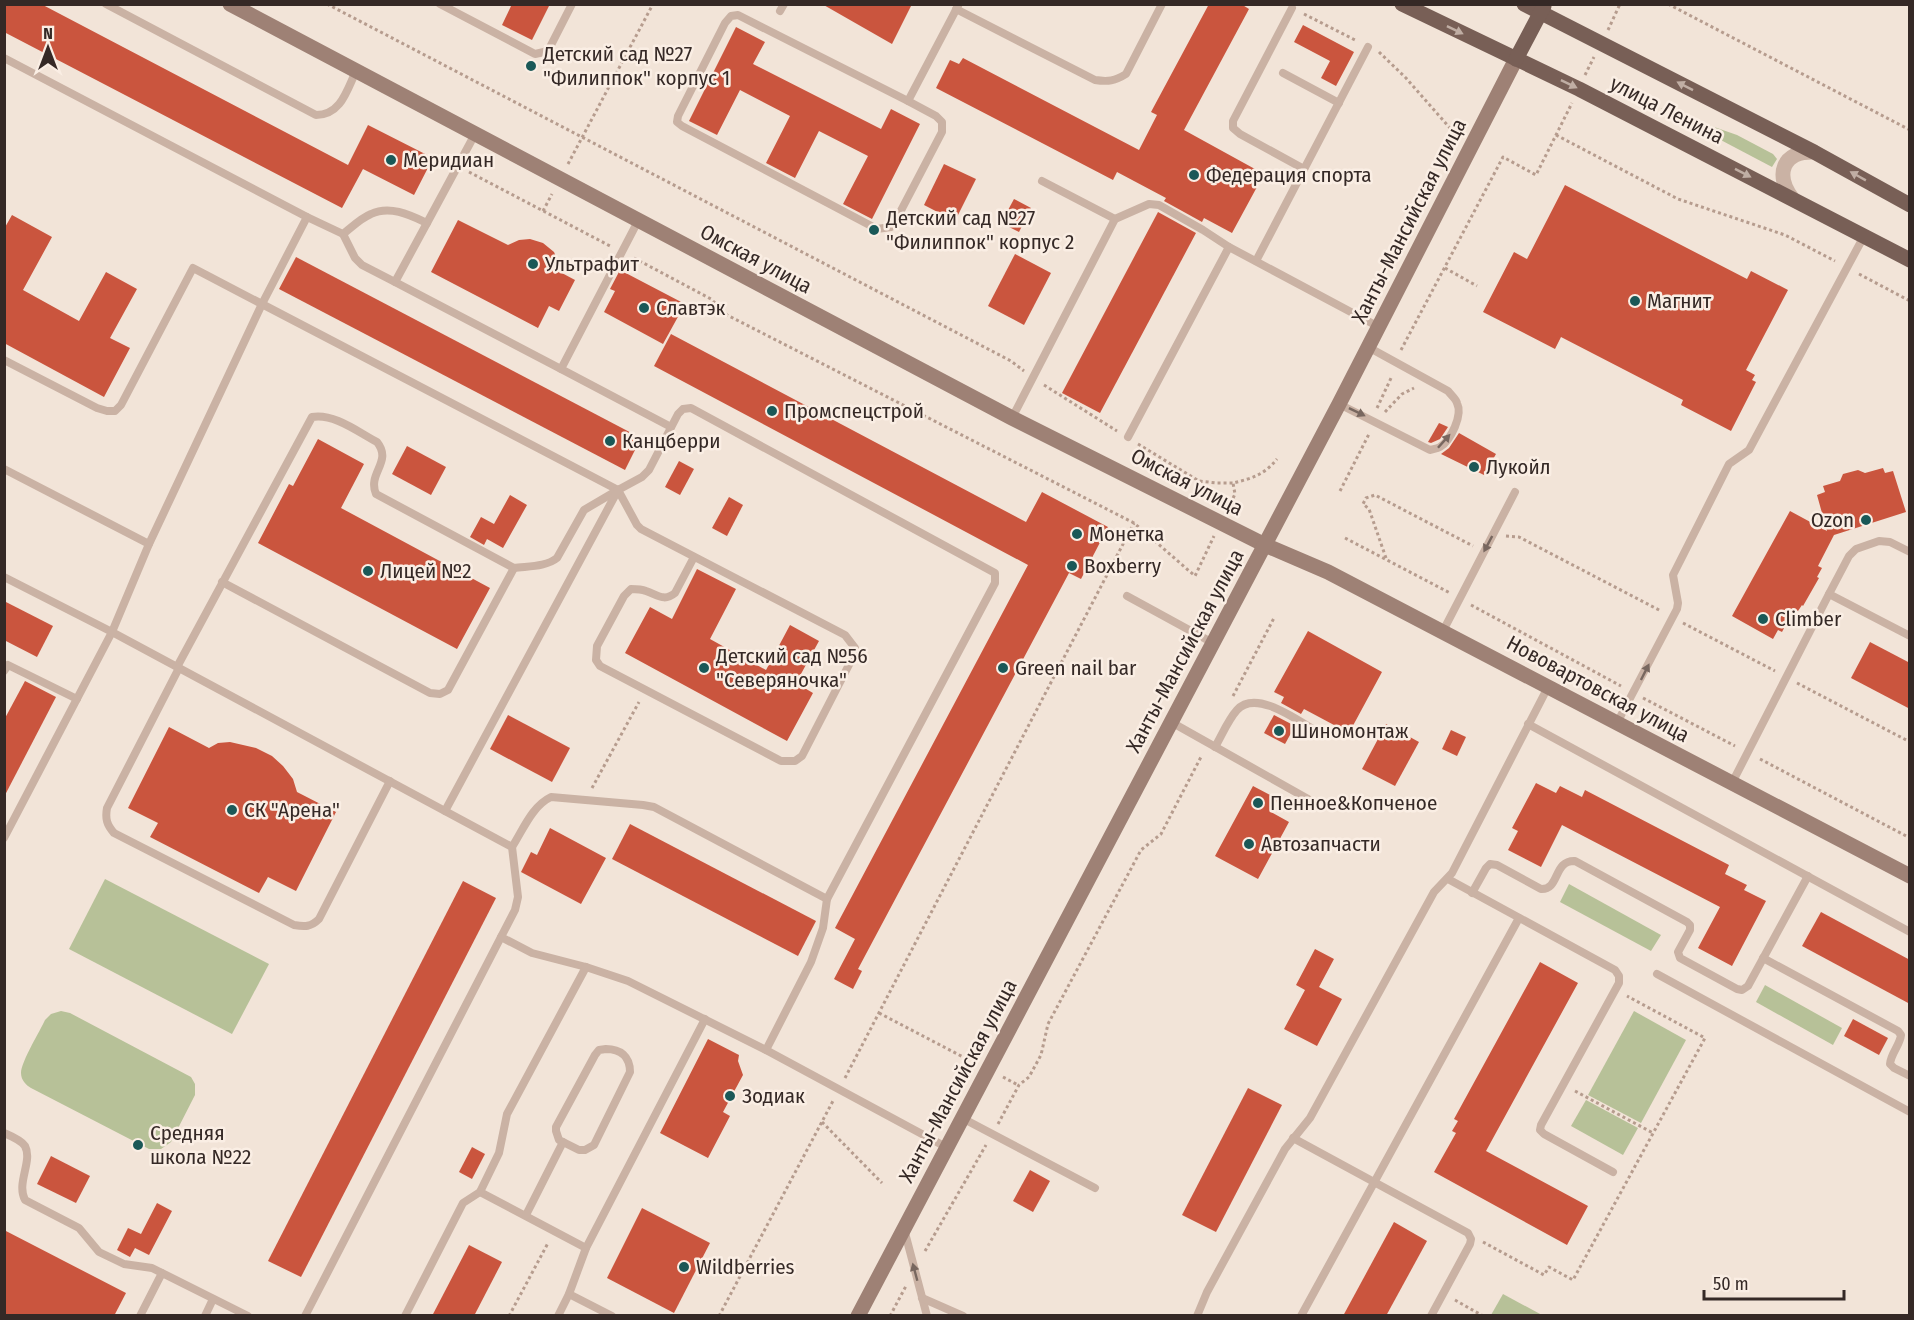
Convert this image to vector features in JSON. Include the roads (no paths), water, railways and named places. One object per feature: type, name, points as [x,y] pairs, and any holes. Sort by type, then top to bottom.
[{"type":"main road","name":"Омская улица","points":[[230,4],[1012,418],[1265,545]]},
{"type":"main road","name":"улица Ленина","points":[[1402,4],[1579,89],[1910,260]]},
{"type":"main road","name":"улица Ленина","points":[[1524,4],[1543,9],[1601,44],[1814,152],[1910,204]]},
{"type":"main road","name":"Ханты-Мансийская улица","points":[[858,1316],[1339,404],[1543,9]]},
{"type":"main road","name":"Нововартовская улица","points":[[1265,545],[1328,572],[1443,631],[1910,876]]},
{"type":"street","points":[[1792,198],[1783,181],[1784,168],[1792,156],[1814,152]]},
{"type":"lane","points":[[106,4],[316,115],[325,115],[334,111],[340,104],[356,71]]},
{"type":"lane","points":[[440,4],[535,54],[540,54],[549,49],[572,4]]},
{"type":"lane","points":[[908,101],[957,7],[1095,80],[1107,82],[1117,80],[1126,74],[1162,4]]},
{"type":"lane","points":[[1293,8],[1233,121],[1233,128],[1304,169]]},
{"type":"lane","points":[[738,15],[908,101],[936,116],[942,122],[943,127],[895,222],[891,227],[884,229],[877,229],[678,122],[678,116],[725,23],[731,16],[738,15]]},
{"type":"lane","points":[[1256,261],[1368,47]]},
{"type":"lane","points":[[4,58],[343,234],[355,258],[362,265],[671,427]]},
{"type":"lane","points":[[1283,73],[1339,103]]},
{"type":"lane","points":[[395,282],[475,134]]},
{"type":"lane","points":[[1042,181],[1115,219]]},
{"type":"lane","points":[[1012,418],[1115,219],[1149,204],[1159,205],[1229,247],[1379,327]]},
{"type":"lane","points":[[343,234],[371,213],[387,210],[404,213],[427,223]]},
{"type":"lane","points":[[4,838],[112,632],[150,544],[262,304],[308,217]]},
{"type":"lane","points":[[561,369],[638,221]]},
{"type":"lane","points":[[1617,723],[1673,618],[1678,603],[1673,574],[1729,464],[1749,450],[1864,236]]},
{"type":"lane","points":[[1128,437],[1229,247]]},
{"type":"lane","points":[[4,360],[97,408],[115,411],[121,405],[193,268],[618,490],[637,525],[845,635],[855,648],[854,655],[802,756],[795,761],[788,763],[780,761],[600,666],[596,660],[597,646],[624,596],[631,590],[638,589],[665,598],[670,597],[675,593],[694,557]]},
{"type":"lane","points":[[1339,404],[1430,450],[1439,448],[1447,440],[1457,421],[1459,410],[1457,402],[1448,392],[1368,347]]},
{"type":"lane","points":[[390,781],[319,919],[312,926],[294,926],[114,833],[105,817],[107,808],[178,667],[312,417],[321,415],[331,418],[377,442],[382,449],[383,457],[374,479],[373,487],[376,494],[514,568],[548,564],[557,558],[584,510],[642,477],[650,470],[678,414],[683,409],[691,408],[995,573],[995,583],[827,899],[824,928],[811,963],[766,1050]]},
{"type":"lane","points":[[4,469],[150,544]]},
{"type":"lane","points":[[445,811],[618,490]]},
{"type":"lane","points":[[1443,631],[1515,492]]},
{"type":"lane","points":[[1732,783],[1849,556],[1856,549],[1879,541],[1890,542],[1910,552]]},
{"type":"lane","points":[[222,582],[430,693],[440,694],[448,690],[514,568]]},
{"type":"lane","points":[[4,577],[178,667],[512,848]]},
{"type":"lane","points":[[1829,594],[1910,636]]},
{"type":"lane","points":[[1127,596],[1213,643]]},
{"type":"lane","points":[[4,671],[8,665],[77,699]]},
{"type":"lane","points":[[1197,1316],[1207,1292],[1285,1149],[1310,1118],[1434,892],[1448,879],[1548,687]]},
{"type":"lane","points":[[1212,745],[1236,711],[1245,703],[1263,703],[1316,731]]},
{"type":"lane","points":[[1171,722],[1308,799]]},
{"type":"lane","points":[[1528,724],[1910,932]]},
{"type":"lane","points":[[305,1316],[515,910],[518,897],[512,848],[535,809],[543,801],[551,797],[654,807],[827,899]]},
{"type":"lane","points":[[1472,892],[1490,864],[1541,890],[1546,890],[1551,887],[1563,864],[1575,861],[1687,922],[1690,930],[1678,952],[1680,958],[1742,990],[1748,986],[1808,876]]},
{"type":"lane","points":[[1448,879],[1615,970],[1619,976],[1619,983],[1540,1130],[1613,1172]]},
{"type":"lane","points":[[1301,1316],[1519,918]]},
{"type":"lane","points":[[501,937],[532,952],[586,966],[628,981],[766,1050],[946,1147]]},
{"type":"lane","points":[[1763,958],[1898,1031],[1901,1035],[1900,1040],[1890,1058],[1890,1064],[1910,1076]]},
{"type":"lane","points":[[405,1316],[463,1203],[480,1192],[498,1153],[507,1114],[586,966]]},
{"type":"lane","points":[[1657,974],[1910,1112]]},
{"type":"lane","points":[[558,1316],[586,1248],[705,1019]]},
{"type":"lane","points":[[606,1049],[613,1049],[624,1054],[628,1058],[630,1072],[594,1145],[585,1150],[579,1150],[563,1142],[557,1136],[556,1127],[595,1055],[599,1050],[606,1049]]},
{"type":"lane","points":[[962,1118],[1095,1188]]},
{"type":"lane","points":[[4,1133],[25,1146],[27,1154],[22,1190],[25,1200],[79,1228],[99,1252],[124,1264],[152,1268],[248,1316]]},
{"type":"lane","points":[[1293,1138],[1467,1233],[1471,1239],[1470,1244],[1431,1316]]},
{"type":"lane","points":[[526,1215],[563,1142]]},
{"type":"lane","points":[[480,1192],[586,1248]]},
{"type":"lane","points":[[904,1228],[927,1316]]},
{"type":"lane","points":[[140,1316],[162,1273]]},
{"type":"lane","points":[[569,1294],[612,1316]]},
{"type":"lane","points":[[922,1298],[963,1316]]},
{"type":"lane","points":[[205,1316],[213,1299]]},
{"type":"place","name":"Детский сад №27 \"Филиппок\" корпус 1","points":[[531,66]]},
{"type":"place","name":"Меридиан","points":[[391,160]]},
{"type":"place","name":"Федерация спорта","points":[[1194,175]]},
{"type":"place","name":"Детский сад №27 \"Филиппок\" корпус 2","points":[[874,230]]},
{"type":"place","name":"Ультрафит","points":[[533,264]]},
{"type":"place","name":"Магнит","points":[[1635,301]]},
{"type":"place","name":"Славтэк","points":[[644,308]]},
{"type":"place","name":"Промспецстрой","points":[[772,411]]},
{"type":"place","name":"Канцберри","points":[[610,441]]},
{"type":"place","name":"Лукойл","points":[[1474,467]]},
{"type":"place","name":"Ozon","points":[[1866,520]]},
{"type":"place","name":"Монетка","points":[[1077,534]]},
{"type":"place","name":"Boxberry","points":[[1072,566]]},
{"type":"place","name":"Лицей №2","points":[[368,571]]},
{"type":"place","name":"Climber","points":[[1763,619]]},
{"type":"place","name":"Детский сад №56 \"Северяночка\"","points":[[704,668]]},
{"type":"place","name":"Green nail bar","points":[[1003,668]]},
{"type":"place","name":"Шиномонтаж","points":[[1279,731]]},
{"type":"place","name":"Пенное&Копченое","points":[[1258,803]]},
{"type":"place","name":"СК \"Арена\"","points":[[232,810]]},
{"type":"place","name":"Автозапчасти","points":[[1249,844]]},
{"type":"place","name":"Зодиак","points":[[730,1096]]},
{"type":"place","name":"Средняя школа №22","points":[[138,1145]]},
{"type":"place","name":"Wildberries","points":[[684,1267]]}]
